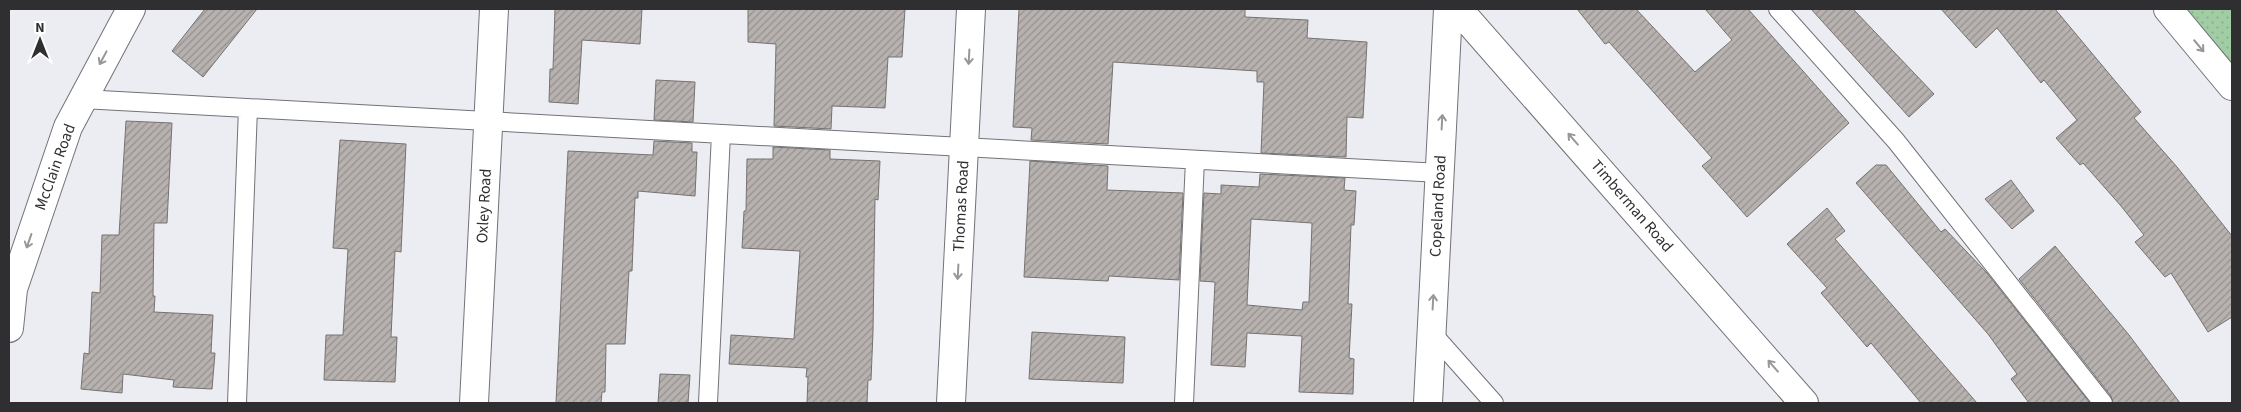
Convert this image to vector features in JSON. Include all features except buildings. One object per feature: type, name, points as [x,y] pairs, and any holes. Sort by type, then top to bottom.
[{"type":"street","name":"Oxley Road","points":[[474,403],[494,9]]},
{"type":"street","name":"Thomas Road","points":[[951,403],[971,9]]},
{"type":"street","name":"Copeland Road","points":[[1428,403],[1448,9]]},
{"type":"street","name":"Timberman Road","points":[[1458,9],[1804,403]]},
{"type":"street","points":[[2168,9],[2232,86]]},
{"type":"street","name":"McClain Road","points":[[9,328],[13,289],[68,127],[124,11]]},
{"type":"lane","points":[[1778,9],[1896,141],[2103,403]]},
{"type":"lane","points":[[82,99],[1440,173]]},
{"type":"lane","points":[[236,403],[248,108]]},
{"type":"lane","points":[[708,403],[721,134]]},
{"type":"lane","points":[[1184,403],[1195,160]]},
{"type":"lane","points":[[1431,332],[1494,403]]},
{"type":"green space","points":[[2168,9],[2232,9],[2232,86]]}]
